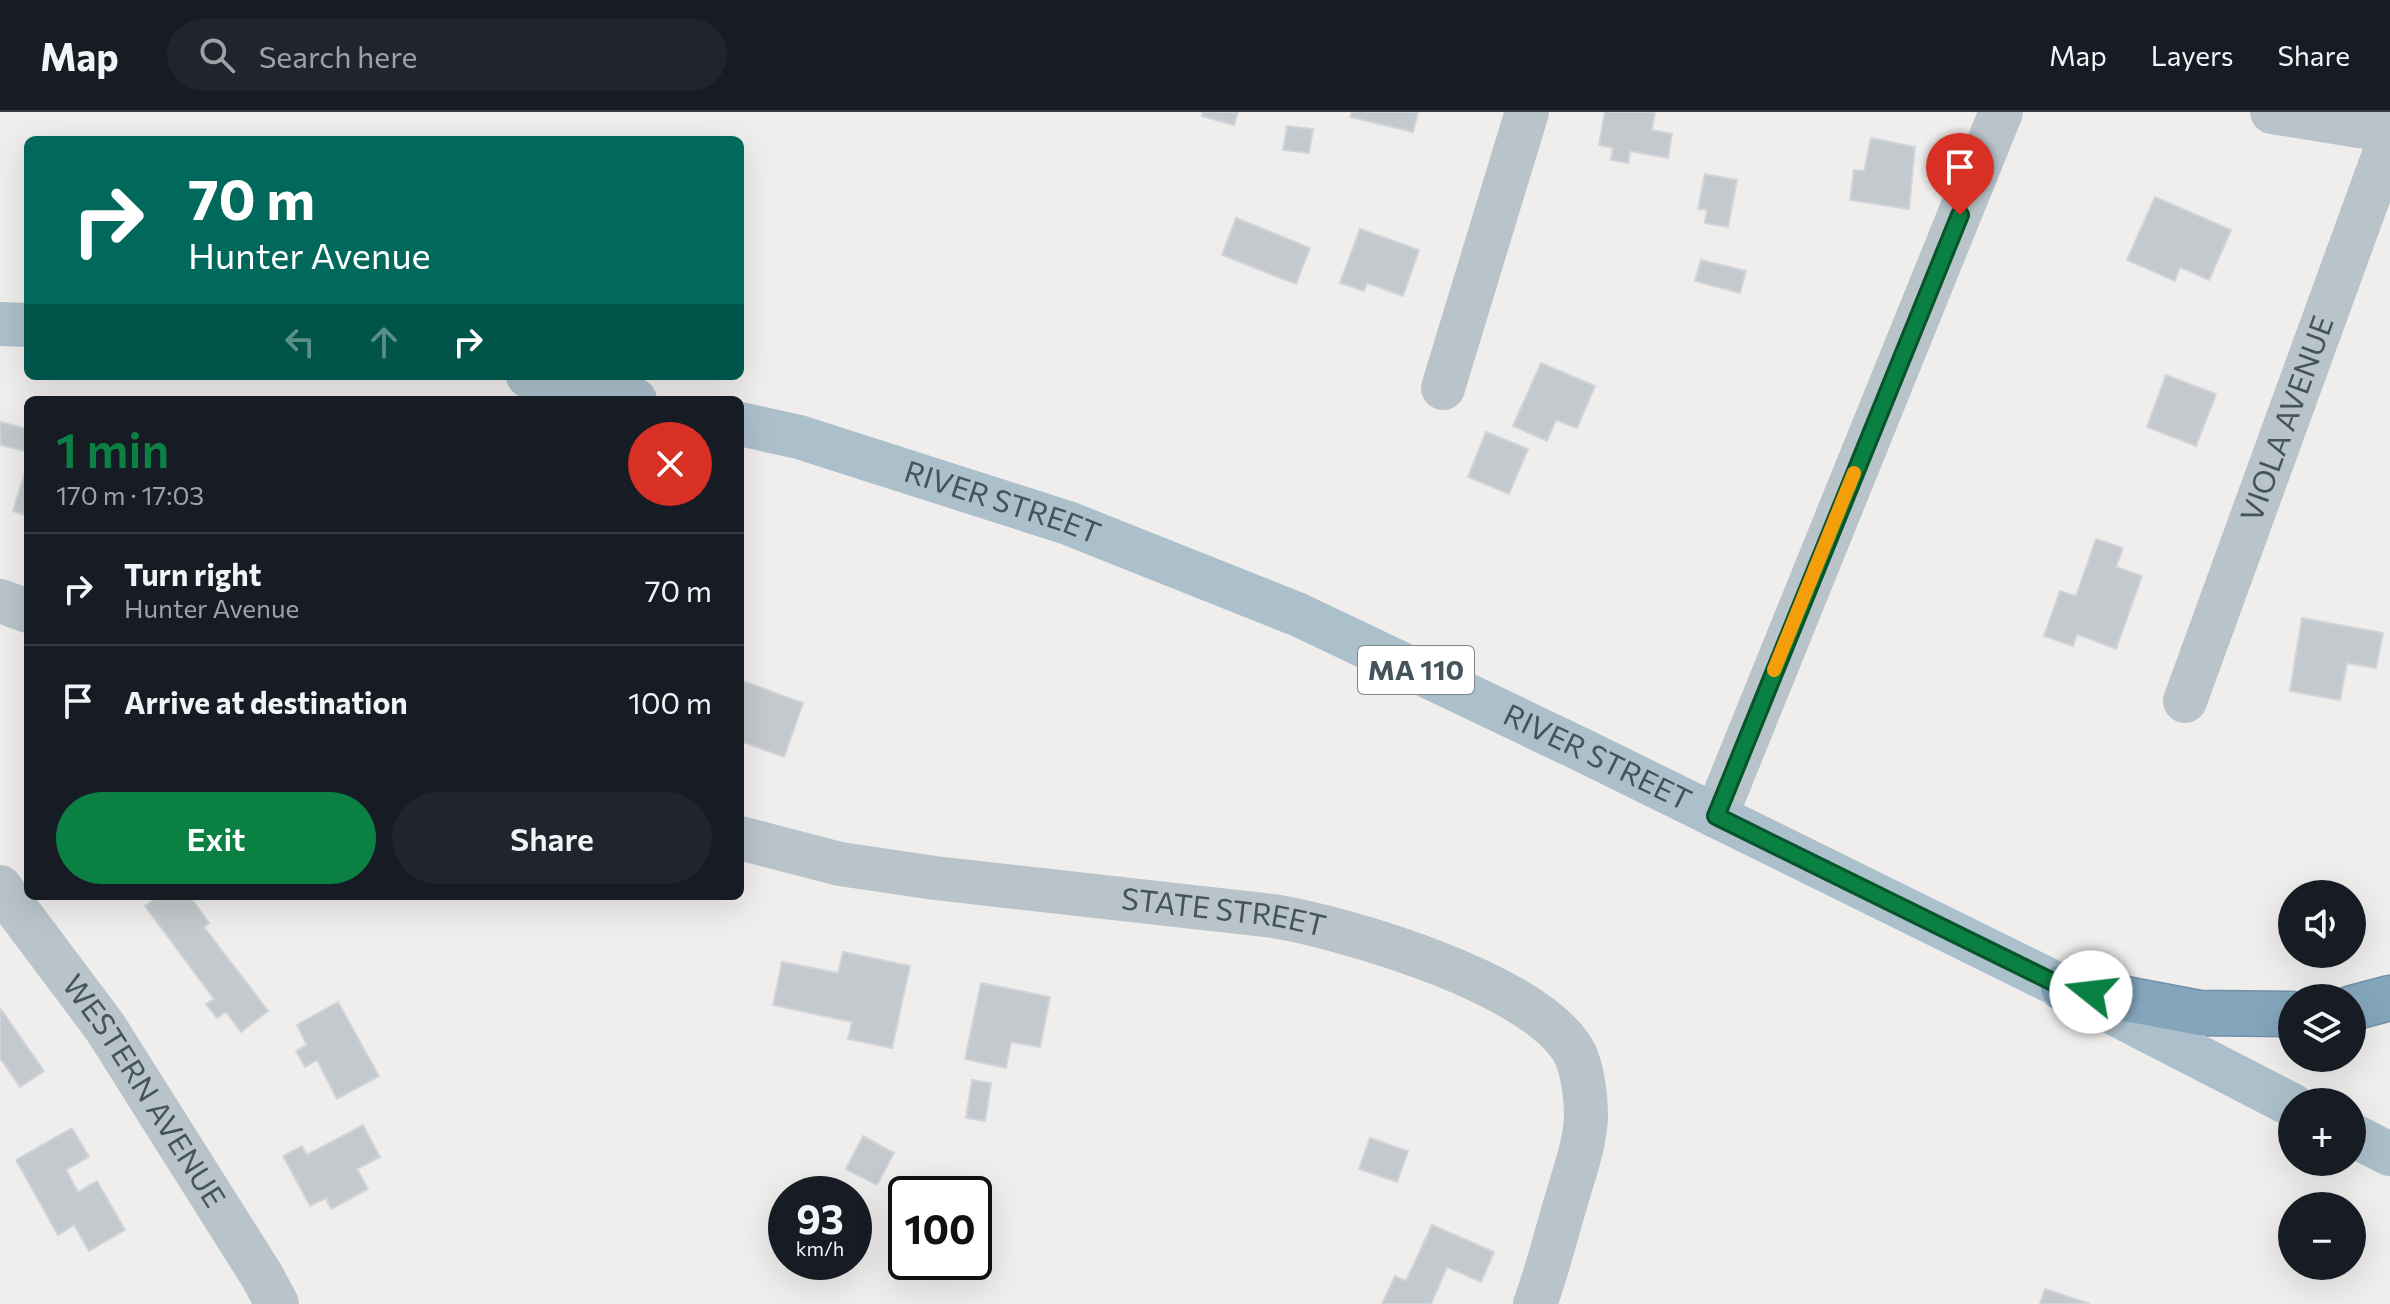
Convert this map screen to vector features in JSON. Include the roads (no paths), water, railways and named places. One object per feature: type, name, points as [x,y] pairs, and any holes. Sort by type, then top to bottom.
[{"type":"highway","points":[[2063,987],[2200,1013],[2278,1014]]},
{"type":"highway","points":[[2366,1004],[2390,998]]},
{"type":"main road","points":[[0,324],[24,325]]},
{"type":"main road","points":[[546,380],[617,396]]},
{"type":"main road","name":"RIVER STREET","points":[[744,425],[799,437],[1068,523],[1285,609],[1716,816],[2063,987],[2278,1098]]},
{"type":"main road","points":[[2366,1142],[2390,1154]]},
{"type":"street","points":[[1443,388],[1527,112]]},
{"type":"street","points":[[1716,816],[2001,112]]},
{"type":"street","points":[[2272,112],[2390,131]]},
{"type":"street","name":"VIOLA AVENUE","points":[[2185,701],[2390,138]]},
{"type":"street","points":[[0,601],[24,610]]},
{"type":"street","name":"STATE STREET","points":[[744,839],[840,864],[935,878],[1300,920],[1366,937],[1415,954],[1491,988],[1530,1010],[1559,1033],[1576,1056],[1586,1117],[1549,1300]]},
{"type":"street","name":"WESTERN AVENUE","points":[[0,887],[105,1027],[277,1304]]}]
